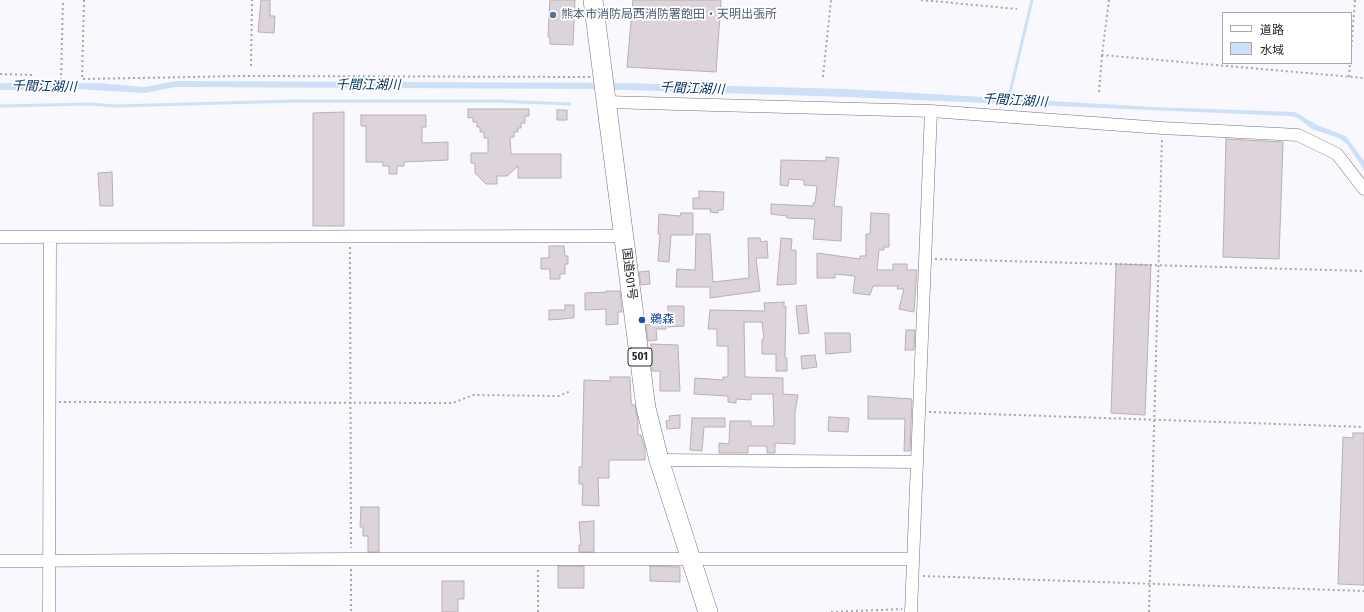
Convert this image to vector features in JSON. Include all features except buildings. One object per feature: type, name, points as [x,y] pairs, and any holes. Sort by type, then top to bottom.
[{"type":"highway","name":"国道501号","points":[[593,0],[646,408],[659,460],[708,612]]},
{"type":"street","points":[[604,88],[1162,128],[1298,135],[1337,154],[1364,189]]},
{"type":"street","points":[[911,611],[931,111]]},
{"type":"street","points":[[0,237],[624,236]]},
{"type":"street","points":[[49,612],[50,237]]},
{"type":"street","points":[[659,460],[917,462]]},
{"type":"street","points":[[0,561],[351,559],[912,559]]},
{"type":"path","points":[[61,80],[63,0]]},
{"type":"path","points":[[84,0],[82,79],[269,76],[604,88]]},
{"type":"path","points":[[250,66],[252,0]]},
{"type":"path","points":[[822,77],[831,0]]},
{"type":"path","points":[[921,0],[1017,9]]},
{"type":"path","points":[[1099,92],[1109,0]]},
{"type":"path","points":[[1352,39],[1355,0]]},
{"type":"path","points":[[1102,55],[1364,78]]},
{"type":"path","points":[[1349,77],[1350,64]]},
{"type":"path","points":[[0,74],[34,74]]},
{"type":"path","points":[[1148,612],[1162,128]]},
{"type":"path","points":[[350,236],[351,612]]},
{"type":"path","points":[[926,259],[1364,271]]},
{"type":"path","points":[[50,402],[453,403],[473,395],[558,396],[571,391]]},
{"type":"path","points":[[920,411],[1364,427]]},
{"type":"path","points":[[538,560],[538,612]]},
{"type":"path","points":[[912,576],[1364,591]]},
{"type":"path","points":[[831,612],[911,611]]},
{"type":"water","name":"千間江湖川","points":[[176,81],[622,83],[846,89],[1153,107],[1295,112],[1317,125],[1346,136],[1364,161],[1364,170],[1347,144],[1339,138],[1312,129],[1298,118],[1290,116],[847,97],[595,89],[175,87],[145,93],[59,88],[0,90],[0,83],[97,83],[145,87]]},
{"type":"waterway","name":"千間江湖川","points":[[1008,101],[1032,0]]},
{"type":"waterway","points":[[0,106],[90,104],[116,106],[295,101],[496,101],[570,104]]},
{"type":"place","name":"熊本市消防局西消防署飽田・天明出張所","points":[[553,15]]},
{"type":"place","name":"鵜森","points":[[642,320]]}]
